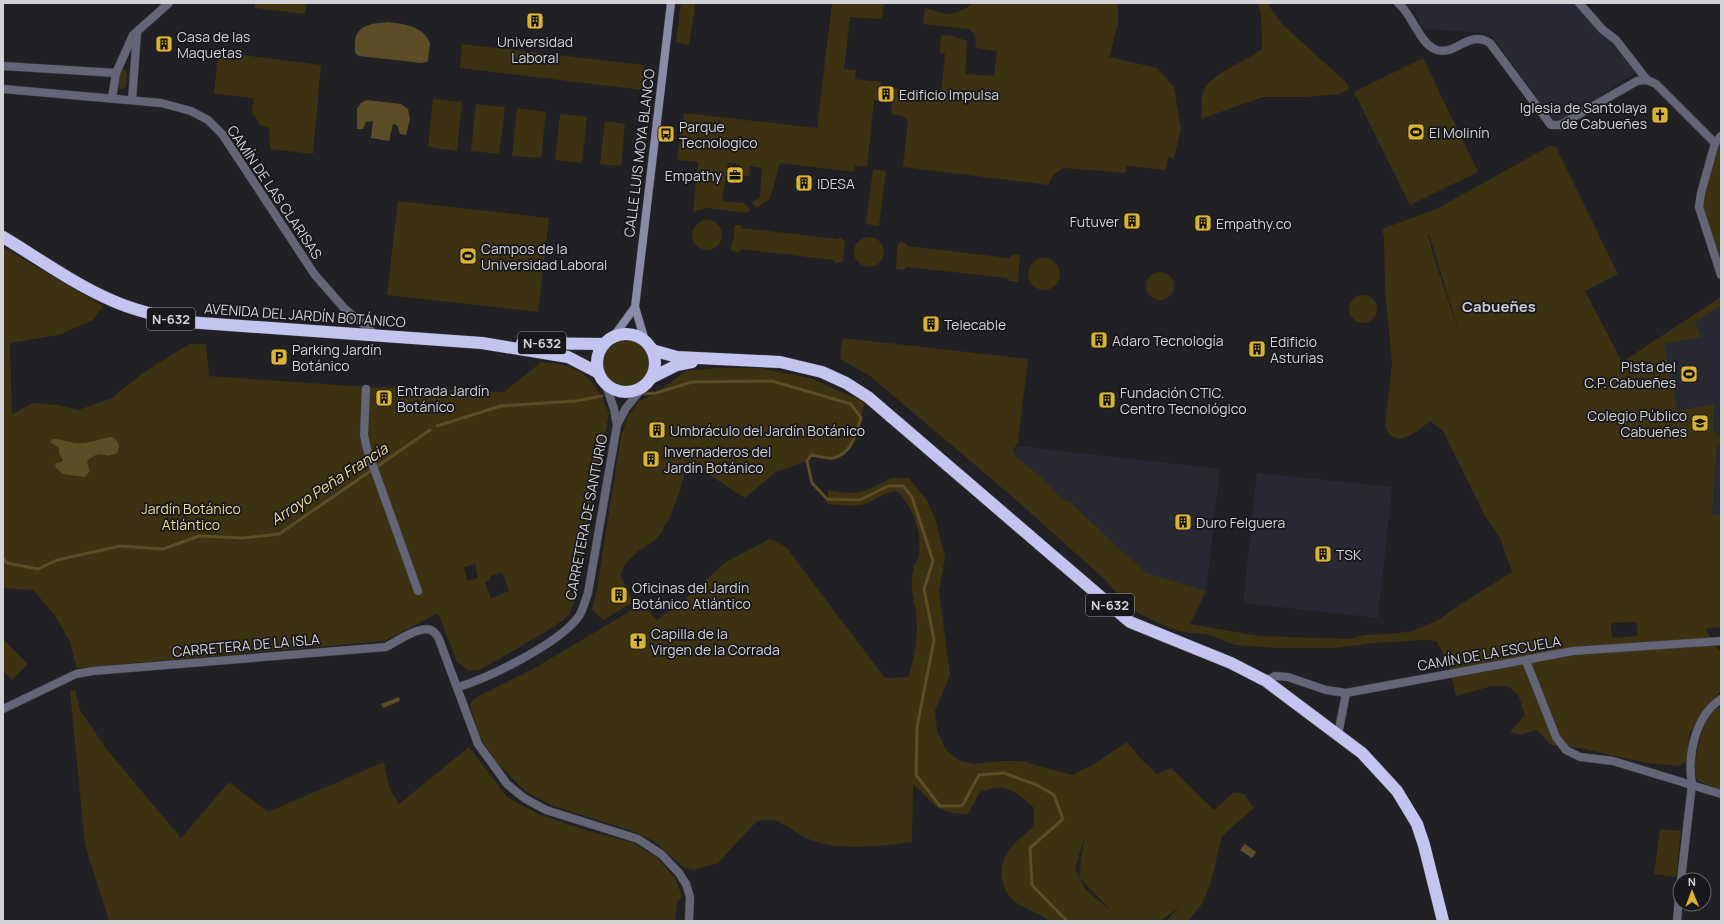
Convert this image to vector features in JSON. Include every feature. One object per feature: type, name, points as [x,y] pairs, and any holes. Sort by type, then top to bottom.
[{"type":"highway","name":"AVENIDA DEL JARDÍN BOTÁNICO","points":[[3,237],[80,284],[111,300],[148,314],[187,322],[482,343],[603,344]]},
{"type":"highway","points":[[597,372],[597,356],[603,344],[614,336],[630,334],[648,345],[655,359],[654,369],[647,382]]},
{"type":"highway","name":"AVENIDA DEL JARDÍN BOTÁNICO","points":[[482,343],[568,357],[597,372]]},
{"type":"highway","name":"N-632","points":[[648,345],[677,357],[780,362],[822,372],[846,383],[868,398],[1130,622],[1232,663],[1266,682],[1362,753],[1397,791],[1417,824],[1424,845],[1443,921]]},
{"type":"highway","name":"N-632","points":[[597,372],[606,385],[614,390],[623,392],[634,391],[677,365],[709,359]]},
{"type":"street","points":[[112,98],[116,73],[133,35],[169,3]]},
{"type":"street","name":"CALLE LUIS MOYA BLANCO","points":[[648,345],[635,307],[671,3]]},
{"type":"street","points":[[1398,3],[1405,9],[1423,39],[1438,51],[1449,50],[1474,38],[1483,39],[1490,43],[1551,125],[1560,125],[1637,81],[1647,80]]},
{"type":"street","points":[[1579,3],[1603,30],[1616,40],[1647,80],[1656,84],[1715,143]]},
{"type":"street","points":[[132,100],[138,29]]},
{"type":"street","points":[[116,73],[122,65],[129,65],[134,72]]},
{"type":"street","points":[[3,66],[116,73]]},
{"type":"street","name":"CAMÍN DE LAS CLARISAS","points":[[3,89],[161,102],[191,111],[208,120],[222,134],[315,275],[344,308],[376,335]]},
{"type":"street","points":[[1721,136],[1715,143],[1701,193],[1699,207],[1721,276]]},
{"type":"street","name":"CALLE LUIS MOYA BLANCO","points":[[614,336],[635,307]]},
{"type":"street","name":"CARRETERA DE SANTURIO","points":[[458,687],[488,676],[554,640],[580,615],[588,593],[617,425],[626,408],[647,382]]},
{"type":"street","name":"CARRETERA DE SANTURIO","points":[[606,385],[614,409],[617,425]]},
{"type":"street","points":[[366,389],[364,434],[372,464],[418,591]]},
{"type":"street","name":"CARRETERA DE LA ISLA","points":[[3,709],[76,674],[101,670],[386,647],[418,630],[427,628],[435,632],[458,687]]},
{"type":"street","name":"CAMÍN DE LA ESCUELA","points":[[1266,682],[1274,676],[1288,677],[1326,690],[1346,692],[1573,651],[1721,641]]},
{"type":"street","points":[[1526,660],[1556,737],[1566,750],[1580,757],[1613,761],[1721,794]]},
{"type":"street","points":[[458,687],[478,744],[506,784],[524,798],[546,810],[638,839],[661,854],[679,873],[686,884],[690,897],[689,921]]},
{"type":"street","points":[[1338,735],[1346,692]]},
{"type":"street","points":[[1682,872],[1692,784],[1690,770],[1695,741],[1706,713],[1721,699]]},
{"type":"shaded area","points":[[1402,3],[1577,3],[1637,72],[1562,120],[1554,122],[1490,33],[1423,29],[1416,12]]},
{"type":"shaded area","points":[[388,22],[407,25],[418,29],[423,33],[430,43],[428,61],[422,63],[359,56],[356,54],[355,41],[356,35],[359,31],[372,24]]},
{"type":"shaded area","points":[[367,100],[401,104],[408,109],[410,119],[406,135],[400,134],[397,125],[393,124],[389,141],[371,138],[373,121],[366,122],[363,129],[357,129],[357,109],[361,103]]},
{"type":"shaded area","name":"Colegio Público Cabueñes","points":[[1721,297],[1721,515],[1712,514],[1643,404],[1622,362]]},
{"type":"shaded area","points":[[112,437],[118,442],[119,447],[117,453],[108,456],[102,454],[97,455],[87,461],[90,471],[85,477],[63,474],[56,468],[55,464],[63,461],[59,453],[59,448],[50,442],[52,439],[80,443]]},
{"type":"shaded area","points":[[1018,446],[1220,469],[1206,591],[1147,573],[1113,543],[1072,503],[1063,500],[1042,479],[1017,458],[1014,453]]},
{"type":"shaded area","points":[[1257,473],[1392,487],[1378,618],[1243,603]]},
{"type":"shaded area","points":[[399,697],[400,701],[383,708],[381,704]]},
{"type":"shaded area","points":[[1245,844],[1256,852],[1252,858],[1240,850]]},
{"type":"green space","points":[[255,3],[306,3],[305,14],[255,8]]},
{"type":"green space","points":[[681,3],[694,3],[695,6],[689,45],[676,42]]},
{"type":"green space","points":[[832,3],[884,3],[882,19],[850,17],[844,69],[856,70],[855,79],[881,82],[879,101],[874,100],[867,167],[855,166],[854,172],[780,163],[770,199],[756,208],[752,202],[760,197],[762,168],[750,166],[749,177],[741,175],[740,164],[728,163],[722,201],[744,203],[750,209],[748,213],[706,208],[693,212],[698,162],[677,160],[684,113],[817,128]]},
{"type":"green space","points":[[973,3],[1118,3],[1118,24],[1109,57],[1157,68],[1174,87],[1181,129],[1174,158],[1168,157],[1166,170],[1127,166],[1125,173],[1063,168],[1053,175],[1048,185],[903,167],[908,121],[903,116],[891,114],[893,88],[941,93],[945,54],[940,53],[941,35],[953,36],[967,41],[965,74],[994,76],[997,51],[976,48],[975,36],[969,29],[923,24],[925,8],[950,14],[960,11]]},
{"type":"green space","points":[[1258,3],[1267,3],[1282,24],[1347,83],[1349,89],[1339,94],[1308,97],[1263,97],[1201,119],[1202,95],[1206,86],[1229,68],[1262,49],[1261,14]]},
{"type":"green space","points":[[462,44],[644,65],[642,90],[460,68]]},
{"type":"green space","points":[[218,52],[321,65],[313,154],[270,149],[269,128],[261,126],[252,112],[254,98],[214,94]]},
{"type":"green space","name":"El Molinín","points":[[1423,58],[1478,172],[1410,205],[1354,92]]},
{"type":"green space","points":[[121,69],[125,70],[127,74],[126,86],[121,90],[118,83]]},
{"type":"green space","points":[[433,99],[462,102],[457,151],[428,147]]},
{"type":"green space","points":[[476,104],[505,107],[499,154],[471,151]]},
{"type":"green space","points":[[517,108],[546,112],[541,158],[512,156]]},
{"type":"green space","points":[[560,114],[587,117],[582,163],[555,160]]},
{"type":"green space","points":[[605,121],[625,124],[621,166],[600,164]]},
{"type":"green space","points":[[1721,136],[1721,275],[1703,222],[1701,193]]},
{"type":"green space","points":[[1550,146],[1556,147],[1618,274],[1585,291],[1622,362],[1721,297],[1721,306],[1695,322],[1701,337],[1664,344],[1677,411],[1714,404],[1713,431],[1721,438],[1721,445],[1717,443],[1712,514],[1721,515],[1721,627],[1705,629],[1719,650],[1721,650],[1721,691],[1702,713],[1689,734],[1689,749],[1686,762],[1678,766],[1647,763],[1580,748],[1551,745],[1537,730],[1519,735],[1510,732],[1525,715],[1518,694],[1507,686],[1492,686],[1456,696],[1448,662],[1436,641],[1424,640],[1373,643],[1335,648],[1274,648],[1235,645],[1210,635],[1178,631],[1162,625],[1136,612],[1104,580],[1112,586],[1015,499],[870,376],[840,359],[843,338],[1028,359],[1018,442],[1013,451],[1017,458],[1042,478],[1063,500],[1072,503],[1113,543],[1147,573],[1206,591],[1190,624],[1259,636],[1348,639],[1365,635],[1413,631],[1440,619],[1459,605],[1512,572],[1500,538],[1485,516],[1443,431],[1430,421],[1411,435],[1399,438],[1389,434],[1385,425],[1392,364],[1385,289],[1384,237],[1382,229],[1436,209]],"holes":[[[1429,234],[1461,338],[1433,255]],[[1636,622],[1638,636],[1612,638],[1611,623]]]},
{"type":"green space","points":[[873,169],[886,171],[879,226],[866,224]]},
{"type":"green space","name":"Campos de la Universidad Laboral","points":[[398,201],[549,218],[538,312],[387,295]]},
{"type":"green space","points":[[707,220],[718,224],[722,235],[718,246],[707,250],[696,246],[692,235],[696,224]]},
{"type":"green space","points":[[735,225],[741,225],[742,228],[838,239],[840,237],[845,241],[843,262],[835,263],[833,260],[741,249],[739,252],[732,251],[730,248],[734,238]]},
{"type":"green space","points":[[869,237],[879,242],[884,252],[879,262],[869,267],[859,262],[854,252],[859,242]]},
{"type":"green space","points":[[900,242],[906,243],[908,246],[1009,258],[1014,254],[1020,255],[1018,282],[1009,281],[1007,278],[907,267],[903,270],[896,269],[897,246]]},
{"type":"green space","name":"Jardín Botánico Atlántico","points":[[3,247],[103,306],[93,320],[59,335],[10,343],[12,414],[33,403],[58,405],[78,410],[112,398],[144,372],[189,344],[206,344],[209,376],[353,386],[504,392],[541,362],[555,364],[567,366],[576,370],[591,381],[609,413],[574,603],[569,615],[554,627],[478,671],[468,670],[457,662],[438,613],[385,641],[77,668],[69,640],[54,614],[33,590],[3,588]],"holes":[[[475,564],[478,578],[467,581],[464,567]],[[502,572],[509,591],[491,598],[485,582],[491,580],[490,576]]]},
{"type":"green space","points":[[1041,258],[1047,258],[1057,265],[1060,274],[1059,280],[1053,287],[1047,290],[1041,290],[1031,283],[1028,277],[1028,271],[1035,261]]},
{"type":"green space","points":[[1160,272],[1170,276],[1174,286],[1170,296],[1160,300],[1150,296],[1146,286],[1150,276]]},
{"type":"green space","points":[[1363,295],[1373,299],[1377,309],[1373,319],[1363,323],[1353,319],[1349,309],[1353,299]]},
{"type":"green space","points":[[620,334],[632,334],[647,342],[655,357],[655,369],[647,384],[632,392],[620,392],[605,384],[597,369],[597,357],[605,342]]},
{"type":"green space","points":[[718,368],[760,368],[810,378],[865,402],[856,435],[847,450],[841,455],[833,458],[825,458],[811,455],[807,461],[776,472],[745,498],[688,461],[680,491],[669,519],[657,539],[637,552],[626,563],[620,575],[633,602],[604,620],[592,610],[597,589],[621,436],[628,416],[638,402],[656,393],[686,371]]},
{"type":"green space","points":[[891,478],[909,478],[926,499],[936,521],[945,557],[939,591],[950,675],[935,711],[937,730],[946,750],[960,761],[974,764],[1001,761],[1022,761],[1072,775],[1094,764],[1127,742],[1142,760],[1157,774],[1171,768],[1214,810],[1234,792],[1244,794],[1254,808],[1222,836],[1210,885],[1202,904],[1189,920],[1166,921],[1180,907],[1160,921],[1049,921],[1014,901],[1005,890],[1003,883],[1003,862],[1011,847],[1034,826],[1034,808],[1015,792],[1004,788],[989,789],[980,792],[968,814],[948,812],[941,809],[931,802],[913,784],[912,842],[858,847],[830,845],[806,838],[777,821],[764,820],[756,822],[718,863],[693,870],[682,866],[653,841],[632,831],[553,806],[525,791],[497,763],[478,732],[470,705],[473,699],[533,669],[642,604],[657,620],[685,599],[727,561],[770,539],[786,547],[885,678],[908,677],[915,653],[917,628],[916,611],[912,593],[912,578],[914,566],[919,556],[920,547],[918,529],[912,512],[903,497],[897,491],[884,494],[860,505],[846,506],[827,504],[828,490],[855,493],[868,490]],"holes":[[[1084,838],[1079,877],[1075,869]],[[1081,879],[1112,912],[1085,889]]]},
{"type":"green space","points":[[3,639],[28,664],[12,680],[3,671]]},
{"type":"green space","points":[[75,690],[80,710],[108,751],[181,838],[229,782],[268,812],[384,762],[389,787],[399,804],[469,747],[507,797],[538,814],[585,830],[631,842],[655,856],[675,878],[682,896],[677,903],[675,921],[109,921],[85,845],[70,691]]},
{"type":"green space","points":[[1721,706],[1721,790],[1698,781],[1693,769],[1701,735],[1709,714]]},
{"type":"green space","points":[[1660,829],[1681,831],[1677,872],[1672,872],[1672,876],[1654,874]]},
{"type":"waterway","name":"Arroyo Peña Francia","points":[[644,394],[656,393],[692,382],[772,381],[851,404],[861,418],[855,436],[849,448],[839,456],[825,458],[811,455],[807,461],[812,483],[827,499],[860,500],[888,486],[903,486],[912,497],[933,561],[924,589],[934,640],[917,727],[916,775],[940,806],[962,806],[979,775],[1004,773],[1037,785],[1054,795],[1063,819],[1030,848],[1032,885],[1067,921]]},
{"type":"waterway","name":"Arroyo Peña Francia","points":[[437,426],[501,406],[575,401],[602,396]]},
{"type":"waterway","name":"Arroyo Peña Francia","points":[[3,558],[7,563],[38,569],[57,560],[120,546],[163,549],[199,536],[243,538],[279,534],[430,430]]},
{"type":"place","name":"Universidad Laboral","points":[[535,21]]},
{"type":"place","name":"Casa de las Maquetas","points":[[164,44]]},
{"type":"place","name":"Edificio Impulsa","points":[[886,94]]},
{"type":"place","name":"Iglesia de Santolaya de Cabueñes","points":[[1660,115]]},
{"type":"place","name":"El Molinín","points":[[1416,132]]},
{"type":"place","name":"Parque Tecnologico","points":[[666,134]]},
{"type":"place","name":"Empathy","points":[[735,175]]},
{"type":"place","name":"IDESA","points":[[804,183]]},
{"type":"place","name":"Futuver","points":[[1132,221]]},
{"type":"place","name":"Empathy.co","points":[[1203,223]]},
{"type":"place","name":"Campos de la Universidad Laboral","points":[[468,256]]},
{"type":"place","name":"Telecable","points":[[931,324]]},
{"type":"place","name":"Adaro Tecnología","points":[[1099,340]]},
{"type":"place","name":"Edificio Asturias","points":[[1257,349]]},
{"type":"place","name":"Parking Jardín Botánico","points":[[279,357]]},
{"type":"place","name":"Pista del C.P. Cabueñes","points":[[1689,374]]},
{"type":"place","name":"Entrada Jardín Botánico","points":[[384,398]]},
{"type":"place","name":"Fundación CTIC. Centro Tecnológico","points":[[1107,400]]},
{"type":"place","name":"Colegio Público Cabueñes","points":[[1700,423]]},
{"type":"place","name":"Umbráculo del Jardín Botánico","points":[[657,430]]},
{"type":"place","name":"Invernaderos del Jardín Botánico","points":[[651,459]]},
{"type":"place","name":"Duro Felguera","points":[[1183,522]]},
{"type":"place","name":"TSK","points":[[1323,554]]},
{"type":"place","name":"Oficinas del Jardín Botánico Atlántico","points":[[619,595]]},
{"type":"place","name":"Capilla de la Virgen de la Corrada","points":[[638,641]]},
{"type":"district","name":"Cabueñes","points":[[1499,306]]}]
